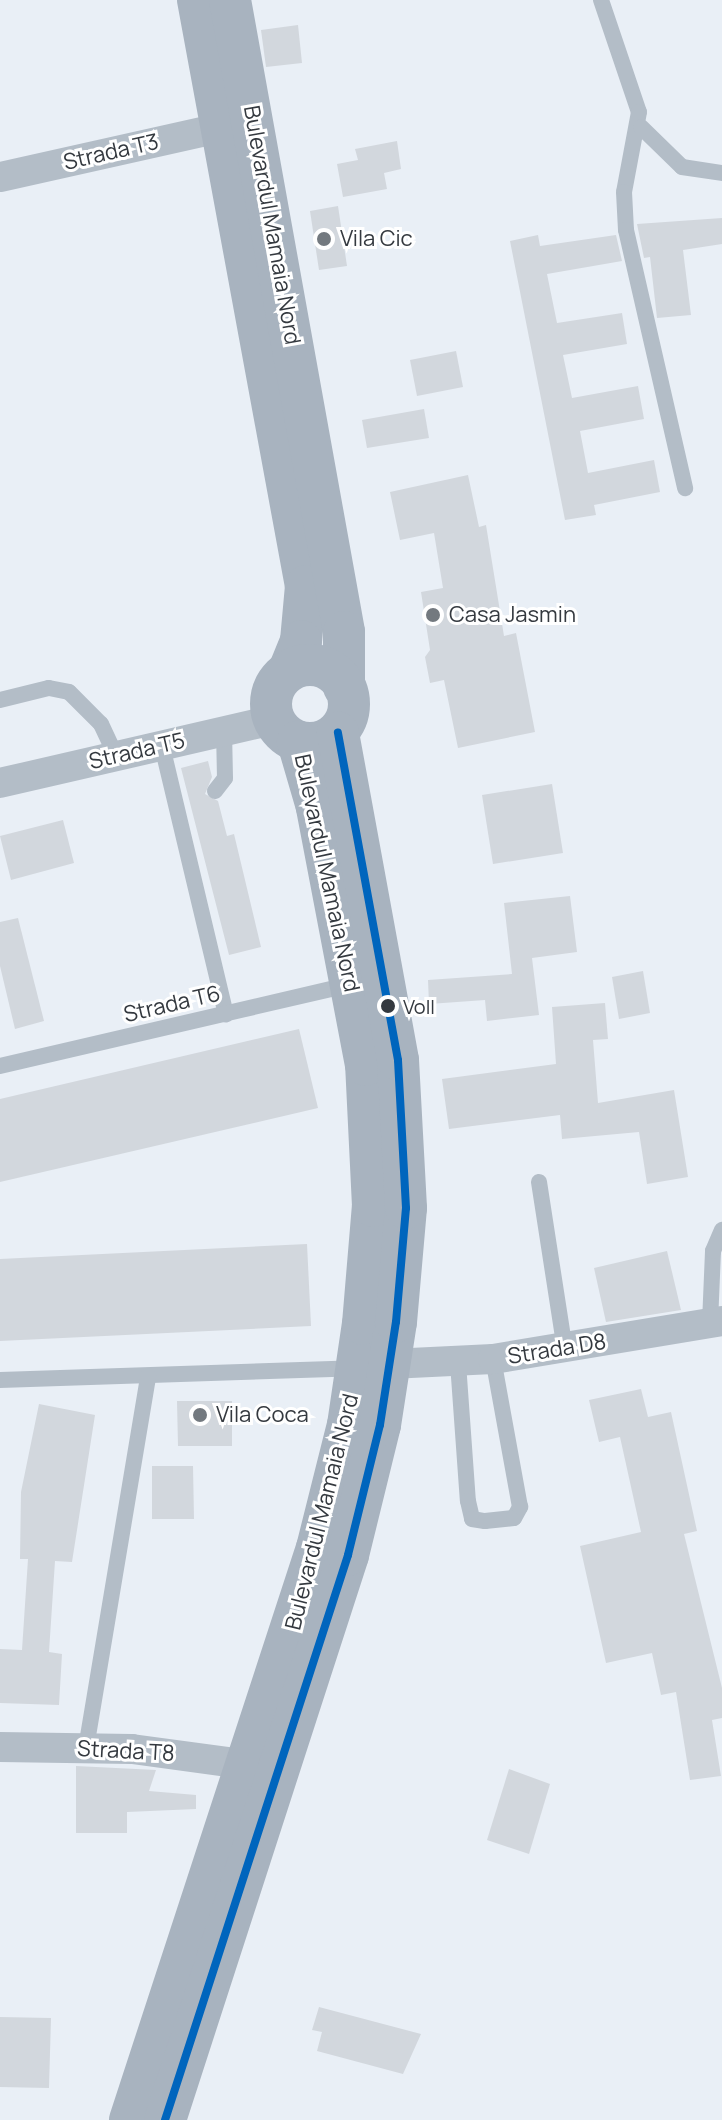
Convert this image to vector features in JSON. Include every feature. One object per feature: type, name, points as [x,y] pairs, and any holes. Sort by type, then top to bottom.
[{"type":"main road","name":"Bulevardul Mamaia Nord","points":[[198,0],[306,586],[301,641],[289,671]]},
{"type":"main road","name":"Bulevardul Mamaia Nord","points":[[230,0],[342,618],[344,687]]},
{"type":"main road","points":[[320,667],[344,687],[348,708],[303,731],[274,689],[289,671],[320,667]]},
{"type":"main road","name":"Bulevardul Mamaia Nord","points":[[130,2120],[251,1765],[374,1366],[373,1206],[366,1065],[303,731]]},
{"type":"main road","name":"Bulevardul Mamaia Nord","points":[[165,2120],[348,1555],[374,1366],[406,1208],[398,1060],[303,731]]},
{"type":"street","name":"Strada T3","points":[[0,177],[223,127]]},
{"type":"street","name":"Strada T5","points":[[0,783],[224,731],[303,731]]},
{"type":"street","name":"Strada D8","points":[[374,1366],[493,1359],[716,1322]]},
{"type":"street","name":"Strada T8","points":[[0,1747],[86,1748],[213,1757],[251,1765]]},
{"type":"lane","points":[[601,0],[641,127],[682,167],[722,173]]},
{"type":"lane","points":[[641,127],[624,192],[626,230],[685,488]]},
{"type":"lane","points":[[0,700],[49,688],[69,692],[101,724],[116,756]]},
{"type":"lane","points":[[215,791],[225,778],[224,731]]},
{"type":"lane","points":[[162,746],[181,799],[226,1014]]},
{"type":"lane","name":"Strada T6","points":[[0,1066],[353,984]]},
{"type":"lane","points":[[539,1182],[565,1349]]},
{"type":"lane","points":[[716,1322],[713,1251],[722,1230]]},
{"type":"lane","points":[[458,1363],[472,1519],[514,1518],[520,1507],[493,1359]]},
{"type":"lane","points":[[0,1380],[374,1366]]},
{"type":"lane","points":[[86,1748],[148,1376]]},
{"type":"building","points":[[298,25],[302,63],[266,67],[261,30]]},
{"type":"building","points":[[397,141],[401,169],[384,173],[387,189],[343,197],[337,164],[358,160],[355,149]]},
{"type":"building","points":[[338,206],[347,266],[319,270],[310,211]]},
{"type":"building","points":[[722,218],[722,244],[683,250],[691,315],[657,318],[650,257],[644,258],[637,224]]},
{"type":"building","points":[[538,235],[540,246],[616,235],[622,261],[547,274],[557,323],[622,313],[627,344],[563,355],[572,398],[638,386],[644,419],[580,431],[588,473],[654,460],[660,492],[594,505],[596,515],[565,520],[510,241]]},
{"type":"building","points":[[456,351],[463,387],[417,396],[410,360]]},
{"type":"building","points":[[424,409],[429,438],[367,448],[362,420]]},
{"type":"building","points":[[468,475],[479,527],[486,525],[504,636],[516,633],[535,732],[458,748],[444,680],[430,683],[425,657],[430,650],[421,592],[443,588],[434,533],[400,540],[390,492]]},
{"type":"building","points":[[208,761],[212,777],[205,794],[218,801],[227,836],[234,834],[261,947],[229,955],[181,768]]},
{"type":"building","points":[[552,784],[563,853],[493,864],[482,795]]},
{"type":"building","points":[[63,820],[74,863],[11,880],[0,836]]},
{"type":"building","points":[[570,896],[577,952],[532,958],[539,1015],[487,1021],[485,1000],[429,1004],[428,980],[512,974],[504,903]]},
{"type":"building","points":[[18,918],[44,1021],[15,1029],[0,966],[0,922]]},
{"type":"building","points":[[643,971],[650,1013],[619,1019],[612,977]]},
{"type":"building","points":[[605,1003],[608,1039],[593,1040],[598,1103],[674,1090],[688,1177],[647,1184],[639,1132],[562,1139],[560,1115],[449,1129],[442,1079],[556,1064],[552,1007]]},
{"type":"building","points":[[299,1029],[318,1108],[0,1182],[0,1099]]},
{"type":"building","points":[[307,1244],[311,1326],[0,1341],[0,1259]]},
{"type":"building","points":[[667,1251],[681,1310],[606,1322],[594,1268]]},
{"type":"building","points":[[641,1389],[648,1417],[671,1412],[697,1531],[684,1534],[722,1688],[722,1718],[712,1720],[721,1776],[690,1780],[676,1692],[661,1695],[652,1653],[606,1663],[580,1546],[641,1532],[620,1437],[599,1442],[589,1400]]},
{"type":"building","points":[[177,1401],[232,1401],[232,1446],[178,1446]]},
{"type":"building","points":[[39,1404],[95,1415],[72,1562],[55,1561],[49,1652],[62,1654],[59,1705],[0,1703],[0,1649],[22,1650],[28,1559],[20,1559],[21,1492]]},
{"type":"building","points":[[152,1466],[193,1466],[194,1519],[152,1519]]},
{"type":"building","points":[[76,1766],[156,1770],[149,1791],[196,1795],[196,1809],[127,1812],[127,1833],[76,1833]]},
{"type":"building","points":[[509,1769],[550,1784],[529,1854],[487,1840]]},
{"type":"building","points":[[319,2007],[421,2034],[403,2074],[317,2051],[322,2032],[312,2030]]},
{"type":"building","points":[[0,2017],[51,2018],[49,2088],[0,2087]]},
{"type":"transit line","points":[[165,2120],[348,1555],[380,1425],[396,1322],[406,1208],[398,1060],[338,732]]},
{"type":"place","name":"Vila Cic","points":[[324,239]]},
{"type":"place","name":"Casa Jasmin","points":[[433,615]]},
{"type":"place","name":"Voll","points":[[388,1006]]},
{"type":"place","name":"Vila Coca","points":[[200,1415]]}]
